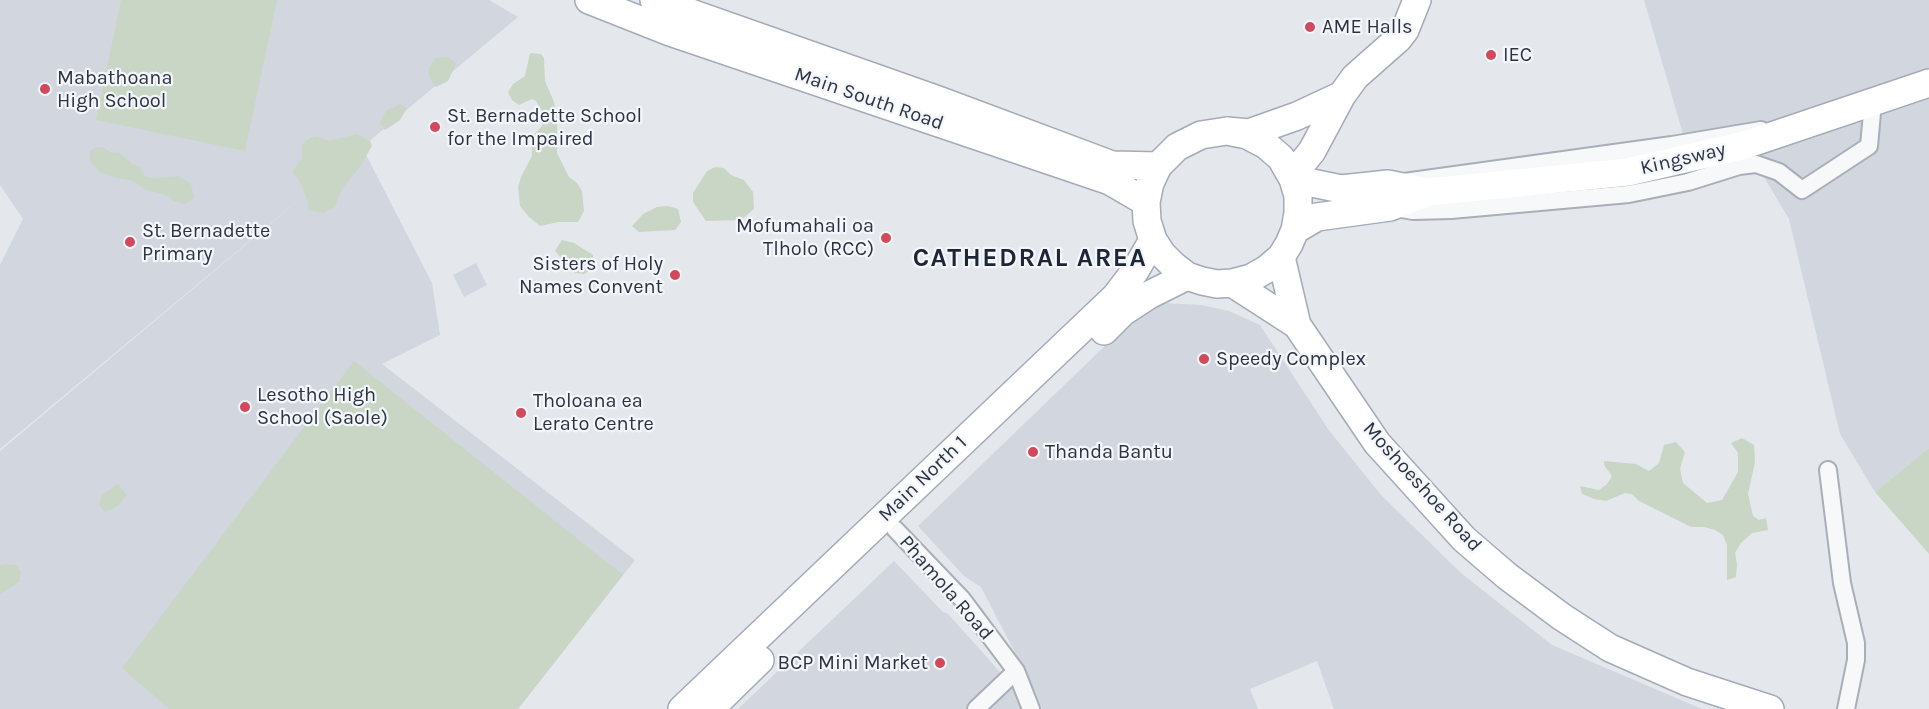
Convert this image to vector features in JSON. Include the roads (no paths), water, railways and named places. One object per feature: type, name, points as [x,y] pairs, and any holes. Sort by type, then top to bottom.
[{"type":"main road","name":"Main South Road","points":[[589,0],[670,32],[1110,181],[1146,202]]},
{"type":"main road","name":"Main South Road","points":[[654,0],[938,100],[1112,165],[1158,166]]},
{"type":"main road","points":[[1342,95],[1275,125],[1249,133],[1227,131],[1201,135],[1177,147],[1158,166],[1150,183],[1146,202],[1147,221],[1153,240],[1162,254],[1188,276],[1209,282],[1232,283],[1251,278],[1267,269],[1281,256],[1295,230],[1298,205],[1296,174],[1328,124],[1342,95],[1355,77],[1398,39],[1411,19],[1417,0]]},
{"type":"main road","name":"Kingsway","points":[[1295,230],[1317,217],[1389,196],[1628,172],[1745,145],[1929,83]]},
{"type":"main road","points":[[1227,131],[1247,135],[1266,145],[1296,174]]},
{"type":"main road","name":"Kingsway","points":[[1296,174],[1341,189],[1389,196]]},
{"type":"main road","name":"Main North 1","points":[[682,709],[1116,296],[1135,272],[1153,240]]},
{"type":"main road","name":"Moshoeshoe Road","points":[[1281,256],[1297,325],[1377,443],[1464,539],[1507,576],[1562,617],[1610,648],[1688,682],[1770,709]]},
{"type":"main road","name":"Main North 1","points":[[710,709],[1123,312],[1149,295],[1188,276]]},
{"type":"main road","name":"Moshoeshoe Road","points":[[1232,283],[1297,325]]},
{"type":"street","points":[[1389,196],[1413,211],[1451,210],[1602,197],[1664,187],[1739,166],[1756,164],[1779,172],[1802,190],[1869,146],[1873,102]]},
{"type":"street","points":[[1389,196],[1433,177],[1672,145],[1745,131],[1804,126]]},
{"type":"street","points":[[1828,470],[1842,584],[1856,643],[1856,660],[1846,709]]},
{"type":"street","name":"Phamola Road","points":[[895,529],[962,599],[1016,671],[1031,709]]},
{"type":"street","points":[[975,709],[1016,671]]},
{"type":"place","name":"AME Halls","points":[[1310,27]]},
{"type":"place","name":"IEC","points":[[1491,55]]},
{"type":"place","name":"Mabathoana High School","points":[[45,89]]},
{"type":"place","name":"St. Bernadette School for the Impaired","points":[[435,127]]},
{"type":"place","name":"Mofumahali oa Tlholo (RCC)","points":[[886,238]]},
{"type":"place","name":"St. Bernadette Primary","points":[[130,242]]},
{"type":"place","name":"Sisters of Holy Names Convent","points":[[675,275]]},
{"type":"place","name":"Speedy Complex","points":[[1204,359]]},
{"type":"place","name":"Lesotho High School (Saole)","points":[[245,407]]},
{"type":"place","name":"Tholoana ea Lerato Centre","points":[[521,413]]},
{"type":"place","name":"Thanda Bantu","points":[[1033,452]]},
{"type":"place","name":"BCP Mini Market","points":[[940,663]]},
{"type":"district","name":"CATHEDRAL AREA","points":[[1030,259]]}]
